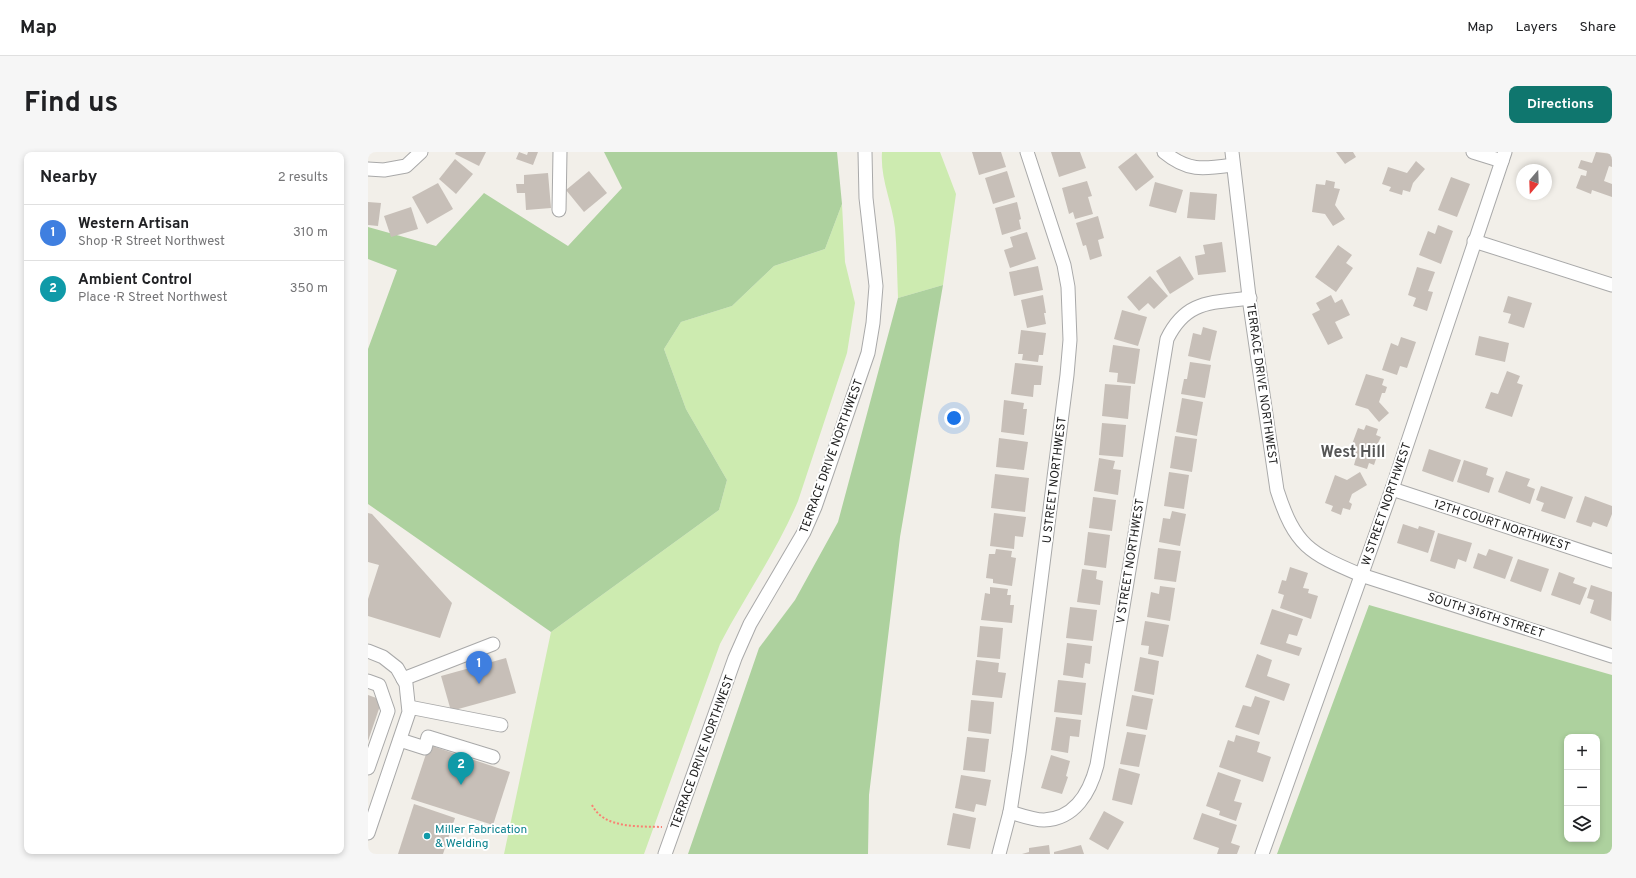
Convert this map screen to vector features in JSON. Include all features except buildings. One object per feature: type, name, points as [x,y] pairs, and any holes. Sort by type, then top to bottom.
[{"type":"street","points":[[368,169],[384,170],[406,166],[421,152]]},
{"type":"street","points":[[559,210],[560,152]]},
{"type":"street","name":"TERRACE DRIVE NORTHWEST","points":[[665,854],[750,624],[792,554],[815,507],[868,353],[873,324],[876,286],[866,198],[865,152]]},
{"type":"street","name":"U STREET NORTHWEST","points":[[999,854],[1010,812],[1019,753],[1067,375],[1070,340],[1070,309],[1064,265],[1027,152]]},
{"type":"street","points":[[1164,152],[1174,160],[1186,166],[1200,169],[1233,165]]},
{"type":"street","name":"TERRACE DRIVE NORTHWEST","points":[[1232,152],[1250,298],[1277,490],[1286,516],[1298,536],[1310,550],[1326,560],[1361,575]]},
{"type":"street","points":[[1473,152],[1504,157]]},
{"type":"street","name":"W STREET NORTHWEST","points":[[1262,854],[1392,489],[1474,241],[1504,157]]},
{"type":"street","points":[[1474,241],[1612,285]]},
{"type":"street","name":"V STREET NORTHWEST","points":[[1010,812],[1043,820],[1054,818],[1074,809],[1089,789],[1097,766],[1167,338],[1174,325],[1182,315],[1192,309],[1207,304],[1250,298]]},
{"type":"street","name":"12TH COURT NORTHWEST","points":[[1392,489],[1612,561]]},
{"type":"street","name":"SOUTH 316TH STREET","points":[[1361,575],[1612,656]]},
{"type":"street","points":[[400,674],[493,644]]},
{"type":"street","points":[[369,654],[383,657],[400,674],[406,684],[409,707],[409,712],[400,740],[373,804],[369,828]]},
{"type":"street","points":[[368,681],[379,685],[388,710],[368,768]]},
{"type":"street","points":[[409,707],[501,725]]},
{"type":"street","points":[[400,740],[425,748],[428,737],[494,757]]},
{"type":"path","points":[[592,805],[595,811],[604,819],[618,823],[641,826],[675,827]]},
{"type":"green space","points":[[604,152],[837,152],[842,204],[825,249],[774,266],[732,306],[681,322],[664,349],[686,409],[727,480],[719,510],[551,632],[368,504],[368,349],[397,270],[368,259],[368,227],[436,246],[484,193],[568,246],[622,188]]},
{"type":"green space","points":[[882,152],[940,152],[956,194],[943,285],[898,298],[895,228],[884,181]]},
{"type":"green space","points":[[842,204],[845,262],[855,303],[847,353],[798,501],[771,556],[720,644],[644,854],[504,854],[551,632],[719,510],[727,480],[686,409],[664,349],[681,322],[732,306],[774,266],[825,249]]},
{"type":"green space","points":[[943,285],[900,537],[869,795],[868,854],[688,854],[759,648],[795,600],[838,522],[898,298]]},
{"type":"green space","points":[[1369,605],[1612,675],[1612,854],[1277,854]]},
{"type":"place","name":"Western Artisan","points":[[479,684]]},
{"type":"place","name":"Ambient Control","points":[[461,785]]},
{"type":"place","name":"Miller Fabrication & Welding","points":[[427,836]]},
{"type":"district","name":"West Hill","points":[[1353,451]]}]
